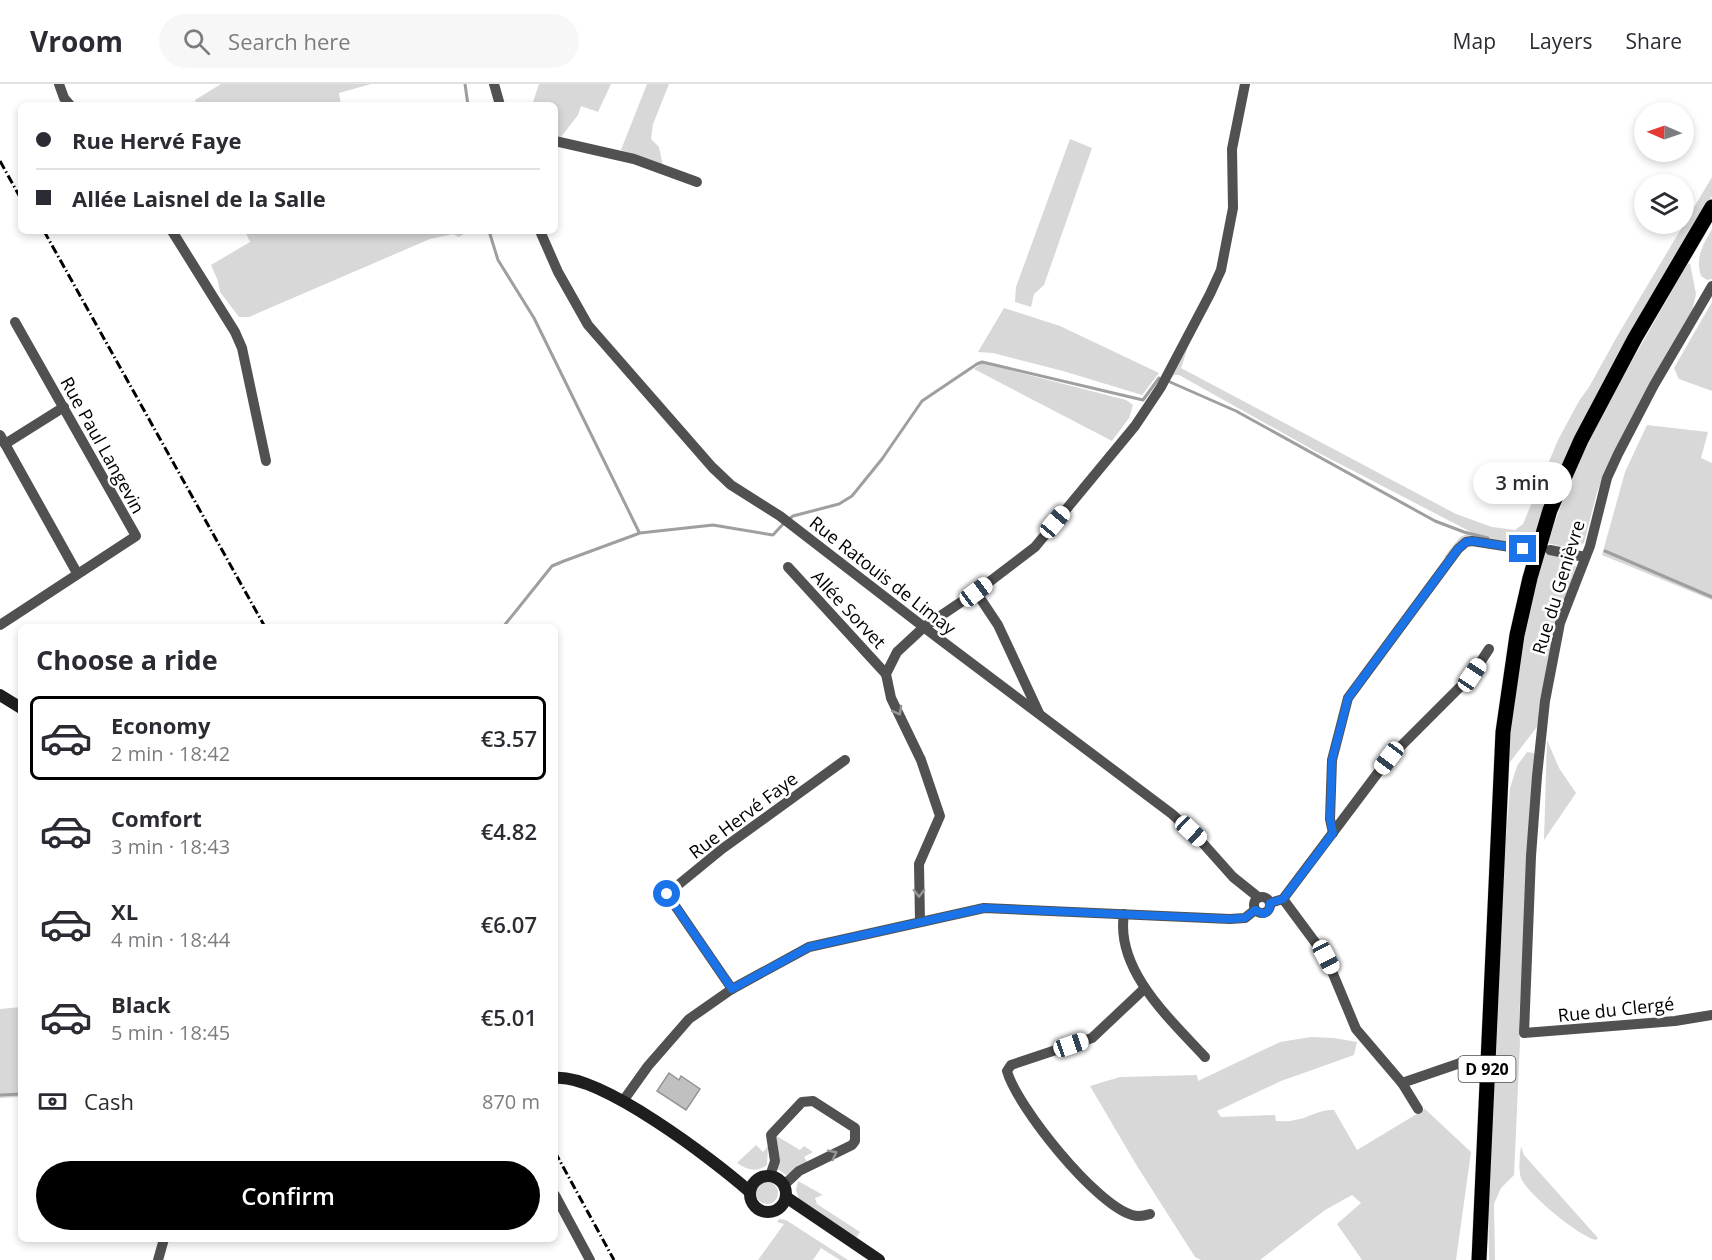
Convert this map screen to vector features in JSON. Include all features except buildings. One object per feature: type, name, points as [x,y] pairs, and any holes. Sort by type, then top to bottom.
[{"type":"main road","name":"D 920","points":[[1479,1258],[1502,756],[1508,688],[1517,634],[1530,579],[1551,510],[1581,440],[1635,338],[1712,207]]},
{"type":"main road","points":[[0,695],[18,706]]},
{"type":"main road","points":[[558,1078],[581,1080],[623,1101],[713,1160],[750,1192],[753,1204],[759,1210],[768,1212],[777,1209],[800,1217],[867,1260]]},
{"type":"main road","points":[[713,1160],[764,1177],[785,1191],[809,1214],[879,1260]]},
{"type":"main road","points":[[750,1192],[764,1177]]},
{"type":"main road","points":[[777,1209],[785,1191]]},
{"type":"street","points":[[59,84],[67,102]]},
{"type":"street","points":[[494,84],[502,102]]},
{"type":"street","points":[[920,922],[919,864],[940,816],[921,760],[891,698],[886,674],[897,652],[924,627],[976,592],[1035,547],[1135,426],[1161,387],[1221,270],[1233,208],[1232,149],[1245,84]]},
{"type":"street","points":[[558,142],[634,159],[697,182]]},
{"type":"street","points":[[174,234],[235,332],[242,348],[266,461]]},
{"type":"street","name":"Rue Ratouis de Limay","points":[[541,234],[558,272],[583,316],[607,349],[712,467],[731,485],[798,529],[1172,814],[1200,840],[1233,877],[1258,897]]},
{"type":"street","name":"Rue du Genièvre","points":[[1524,1033],[1531,856],[1545,701],[1560,623],[1585,557],[1607,478],[1654,385],[1712,286]]},
{"type":"street","name":"Rue Paul Langevin","points":[[0,625],[136,536],[15,322]]},
{"type":"street","points":[[64,406],[2,440],[77,573]]},
{"type":"street","points":[[1333,833],[1330,819],[1332,760],[1348,698],[1458,549],[1466,542],[1523,549]]},
{"type":"street","points":[[1550,550],[1585,557]]},
{"type":"street","name":"Allée Sorvet","points":[[788,567],[886,674]]},
{"type":"street","points":[[976,592],[998,625],[1039,713]]},
{"type":"street","points":[[1270,903],[1283,899],[1389,758],[1472,675],[1489,649]]},
{"type":"street","name":"Rue Hervé Faye","points":[[732,989],[667,894],[722,849],[845,760]]},
{"type":"street","points":[[1258,897],[1264,897],[1270,903],[1267,912],[1260,914],[1255,910],[1253,904],[1258,897]]},
{"type":"street","points":[[1283,899],[1326,957],[1356,1029],[1402,1083],[1418,1109]]},
{"type":"street","points":[[623,1101],[689,1018],[732,989],[809,947],[984,908],[1230,919],[1245,918],[1255,910]]},
{"type":"street","points":[[1124,914],[1128,955],[1144,989],[1205,1057]]},
{"type":"street","points":[[1144,989],[1092,1038],[1009,1067],[1008,1076],[1020,1101],[1065,1157],[1108,1202],[1133,1216],[1150,1214]]},
{"type":"street","name":"Rue du Clergé","points":[[1524,1033],[1555,1032],[1588,1026],[1675,1021],[1712,1014]]},
{"type":"street","points":[[1402,1083],[1466,1061]]},
{"type":"street","points":[[764,1177],[775,1161],[771,1134],[802,1102],[813,1101],[855,1128],[855,1141],[852,1144],[800,1172],[785,1191]]},
{"type":"street","points":[[558,1201],[590,1260]]},
{"type":"street","points":[[158,1260],[163,1242]]},
{"type":"shaded area","points":[[221,84],[371,84],[339,93],[340,102],[196,102],[195,100]]},
{"type":"shaded area","points":[[539,84],[611,84],[598,112],[581,106],[578,115],[561,137],[558,136],[558,102],[533,102]]},
{"type":"shaded area","points":[[647,84],[669,84],[653,124],[651,139],[659,147],[663,166],[621,150]]},
{"type":"shaded area","points":[[1070,139],[1092,148],[1044,285],[1034,294],[1031,307],[1015,302],[1016,287]]},
{"type":"shaded area","points":[[1712,177],[1712,196],[1694,227],[1694,207]]},
{"type":"shaded area","points":[[1712,229],[1712,279],[1707,280],[1701,276],[1699,257]]},
{"type":"shaded area","points":[[246,234],[453,234],[430,239],[249,317],[239,317],[220,292],[211,265],[250,242]]},
{"type":"shaded area","points":[[1678,234],[1690,234],[1579,428],[1532,545],[1475,538],[1446,558],[1444,557],[1460,537],[1471,532],[1315,451],[1179,375],[1174,375],[1170,380],[1188,347],[1181,368],[1456,514],[1492,527],[1515,530],[1523,524],[1558,440]]},
{"type":"shaded area","points":[[1690,263],[1696,294],[1692,312],[1609,463],[1597,492],[1584,543],[1573,549],[1547,543],[1578,461],[1602,414],[1686,266]]},
{"type":"shaded area","points":[[1712,302],[1712,391],[1679,379],[1674,368]]},
{"type":"shaded area","points":[[1004,308],[1060,326],[1159,373],[1142,395],[1063,371],[993,353],[978,352]]},
{"type":"shaded area","points":[[982,363],[1126,400],[1133,405],[1129,418],[1112,441],[974,369]]},
{"type":"shaded area","points":[[1647,425],[1708,432],[1701,458],[1712,463],[1712,600],[1602,555],[1625,472]]},
{"type":"shaded area","points":[[1544,553],[1573,560],[1576,567],[1554,628],[1537,727],[1510,762],[1507,761],[1521,645]]},
{"type":"shaded area","points":[[1547,740],[1559,768],[1576,793],[1544,840]]},
{"type":"shaded area","points":[[1527,752],[1534,753],[1535,758],[1519,1019],[1514,1175],[1501,1188],[1494,1204],[1495,1260],[1489,1260],[1488,1193],[1499,923],[1510,788],[1517,766]]},
{"type":"shaded area","points":[[18,1007],[18,1097],[0,1098],[0,1009]]},
{"type":"shaded area","points":[[1311,1037],[1357,1042],[1354,1055],[1281,1081],[1217,1111],[1221,1117],[1275,1115],[1276,1121],[1290,1121],[1334,1110],[1357,1150],[1425,1109],[1471,1152],[1456,1260],[1362,1260],[1337,1224],[1361,1203],[1352,1195],[1325,1210],[1260,1260],[1201,1260],[1195,1257],[1137,1166],[1090,1086],[1120,1077],[1197,1075],[1198,1081],[1280,1042]]},
{"type":"shaded area","points":[[775,1135],[800,1150],[804,1146],[813,1152],[804,1157],[807,1162],[786,1175],[776,1168]]},
{"type":"shaded area","points":[[756,1145],[763,1152],[768,1146],[767,1165],[752,1170],[737,1163]]},
{"type":"shaded area","points":[[1521,1146],[1524,1155],[1598,1238],[1596,1240],[1567,1224],[1525,1185],[1520,1171]]},
{"type":"shaded area","points":[[798,1181],[823,1195],[815,1198],[817,1204],[860,1232],[856,1238],[799,1199],[796,1190]]},
{"type":"shaded area","points":[[767,1182],[775,1185],[778,1193],[775,1201],[767,1204],[759,1201],[756,1193],[759,1185]]},
{"type":"shaded area","points":[[779,1219],[786,1220],[848,1260],[840,1260],[821,1248],[813,1260],[758,1260],[784,1224],[777,1222]]},
{"type":"waterway","points":[[465,84],[468,102]]},
{"type":"waterway","points":[[490,234],[498,260],[534,318],[639,532]]},
{"type":"waterway","points":[[789,519],[839,504],[852,496],[882,459],[922,401],[982,362],[1143,400],[1159,378]]},
{"type":"waterway","points":[[1170,382],[1236,411],[1435,521],[1488,538]]},
{"type":"waterway","points":[[505,624],[552,566],[640,533],[713,525],[773,535],[784,523]]},
{"type":"waterway","points":[[1515,543],[1528,543]]},
{"type":"waterway","points":[[1605,551],[1712,597]]},
{"type":"waterway","points":[[0,1095],[18,1094]]},
{"type":"railway","points":[[0,161],[18,194]]},
{"type":"railway","points":[[46,234],[263,624]]},
{"type":"railway","points":[[558,1157],[614,1260]]},
{"type":"route","points":[[667,894],[732,989],[809,947],[984,908],[1230,919],[1245,918],[1255,910],[1264,914],[1269,910],[1270,903],[1283,899],[1333,833],[1330,819],[1332,760],[1348,698],[1458,549],[1466,542],[1523,549]]}]
